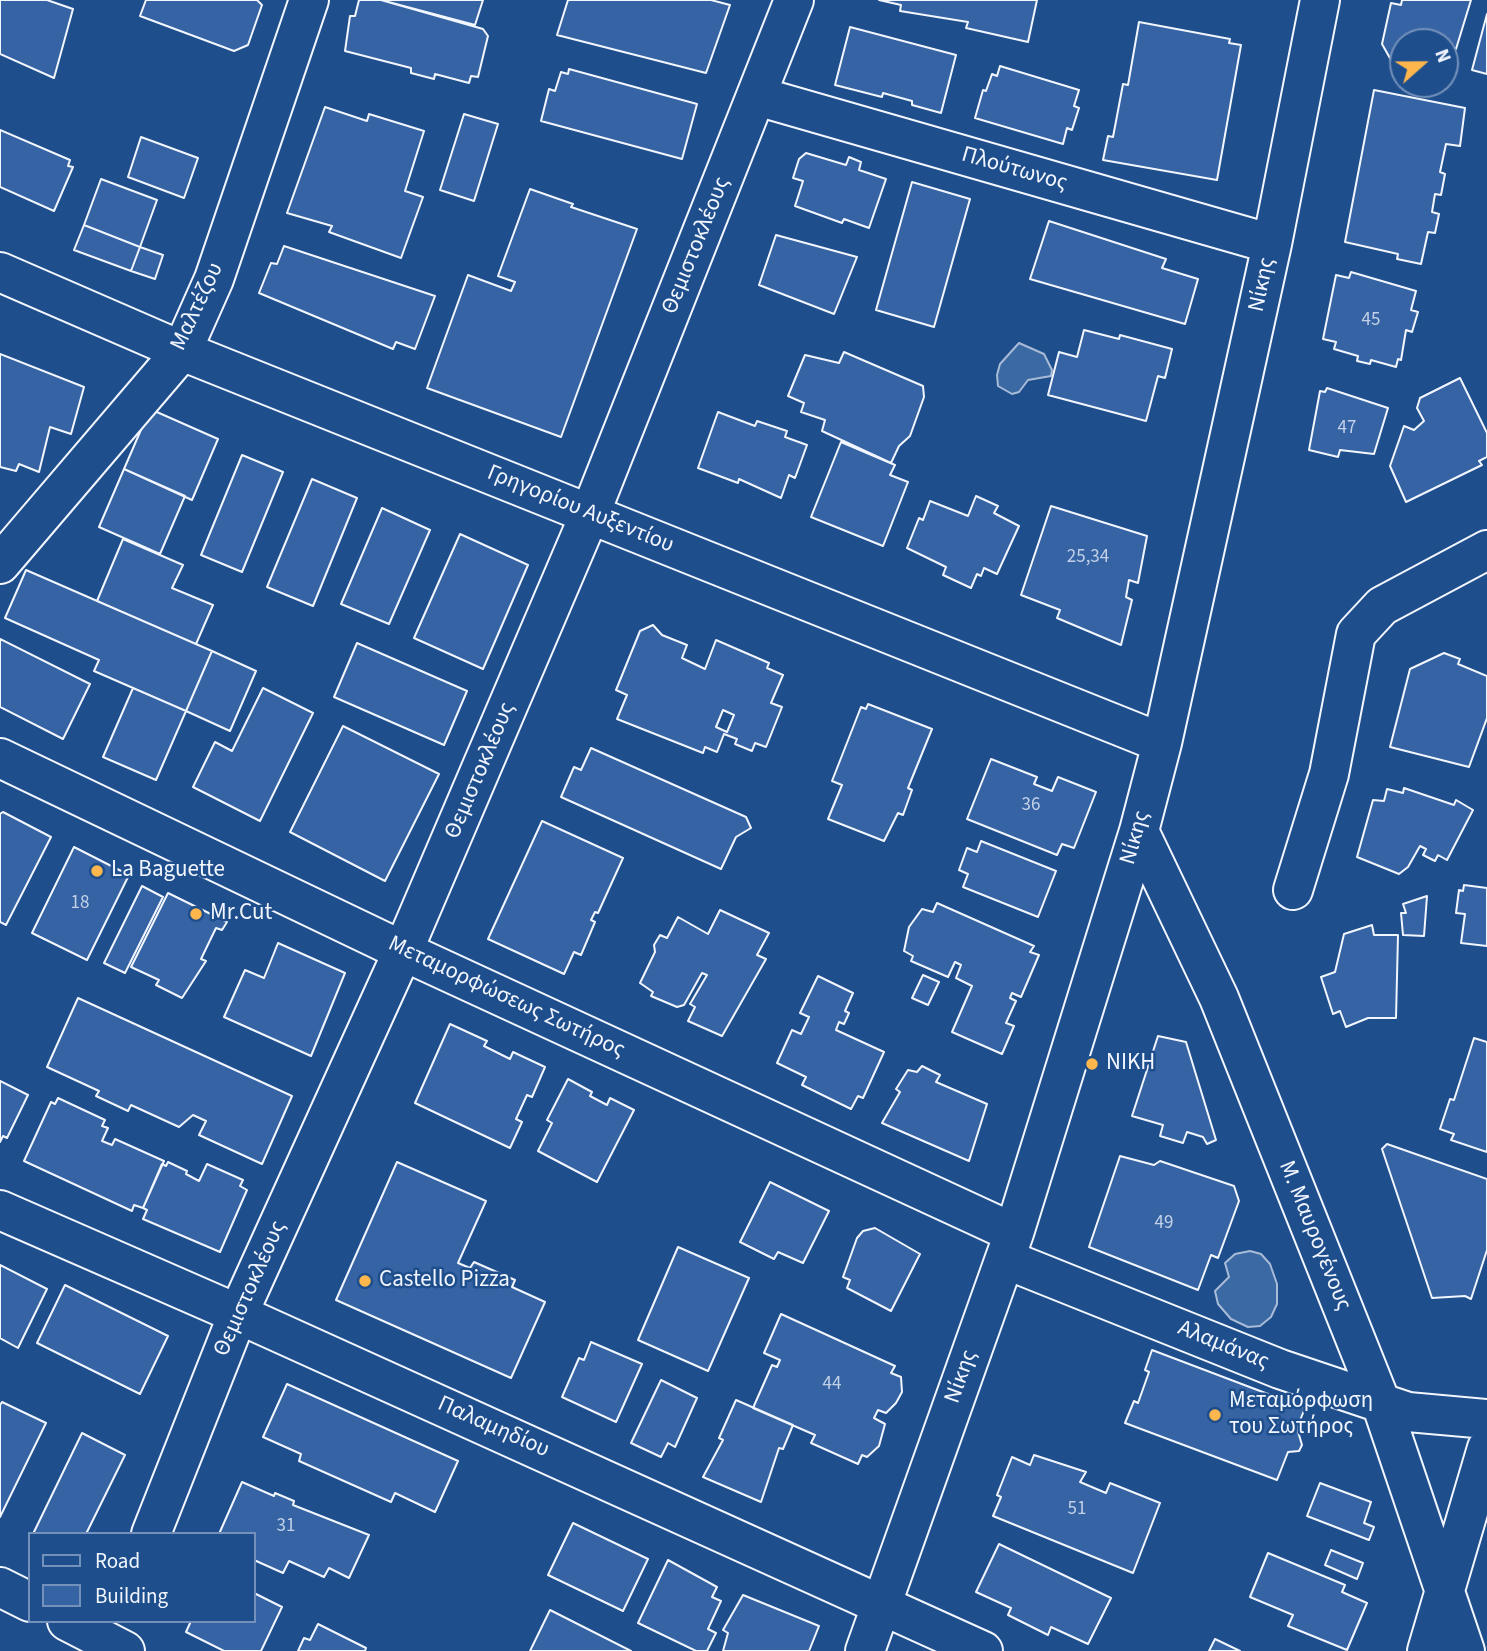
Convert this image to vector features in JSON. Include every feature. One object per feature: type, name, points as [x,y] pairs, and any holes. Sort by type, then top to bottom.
[{"type":"street","name":"Μαλτέζου","points":[[0,564],[182,351],[214,279],[309,0]]},
{"type":"street","name":"Θεμιστοκλέους","points":[[151,1532],[239,1314],[404,951],[590,514],[794,0]]},
{"type":"street","name":"Νίκης","points":[[865,1651],[1010,1246],[1139,831],[1162,743],[1272,244],[1320,0]]},
{"type":"street","name":"Πλούτωνος","points":[[757,96],[1272,244]]},
{"type":"street","name":"Γρηγορίου Αυξεντίου","points":[[0,272],[182,351],[1162,743]]},
{"type":"street","points":[[1293,890],[1329,774],[1356,634],[1382,606],[1487,550]]},
{"type":"street","name":"Μεταμορφώσεως Σωτήρος","points":[[0,758],[1010,1246]]},
{"type":"street","name":"Μ. Μαυρογένους","points":[[1139,831],[1219,998],[1381,1403],[1465,1651]]},
{"type":"street","name":"Παλαμηδίου","points":[[0,1210],[239,1314],[983,1651]]},
{"type":"street","name":"Αλαμάνας","points":[[1010,1246],[1280,1369],[1408,1412],[1487,1419]]},
{"type":"street","points":[[1427,1651],[1487,1448]]},
{"type":"street","points":[[0,1587],[28,1601]]},
{"type":"street","points":[[72,1623],[113,1641]]},
{"type":"water","points":[[1019,343],[1044,354],[1052,370],[1051,376],[1028,380],[1019,392],[1012,394],[998,386],[997,375],[1000,364]]},
{"type":"water","points":[[1250,1251],[1261,1254],[1270,1264],[1277,1284],[1277,1304],[1271,1317],[1260,1326],[1248,1327],[1231,1319],[1218,1304],[1215,1291],[1229,1277],[1225,1263],[1235,1254]]},
{"type":"building","points":[[0,0],[47,0],[73,9],[54,78],[0,54]]},
{"type":"building","points":[[146,0],[257,0],[262,5],[248,45],[234,51],[140,16]]},
{"type":"building","points":[[359,0],[381,0],[483,29],[488,36],[478,77],[471,76],[469,83],[435,74],[434,79],[411,73],[411,68],[345,51],[350,16],[355,16]]},
{"type":"building","points":[[381,0],[483,0],[475,25]]},
{"type":"building","points":[[568,0],[711,0],[730,5],[706,73],[557,35]]},
{"type":"building","points":[[879,0],[1037,0],[1028,42],[966,28],[968,22],[900,11],[901,5]]},
{"type":"building","points":[[1402,0],[1471,0],[1459,39],[1459,28],[1389,28],[1389,56],[1382,44],[1391,3],[1401,5]]},
{"type":"building","points":[[1487,14],[1487,74],[1472,70]]},
{"type":"building","points":[[1139,22],[1230,39],[1229,43],[1241,45],[1217,180],[1103,160],[1108,136],[1113,137],[1123,84],[1128,85]]},
{"type":"building","points":[[850,27],[956,55],[941,113],[883,93],[882,97],[835,85]]},
{"type":"building","points":[[1000,66],[1079,90],[1074,106],[1079,108],[1072,130],[1067,128],[1063,144],[975,118],[983,90],[986,91],[992,74],[997,76]]},
{"type":"building","points":[[569,69],[697,104],[682,159],[541,121],[549,89],[555,91],[561,72],[568,74]]},
{"type":"building","points":[[1374,90],[1389,93],[1389,98],[1414,98],[1465,108],[1460,146],[1446,144],[1440,172],[1445,174],[1441,195],[1435,194],[1432,212],[1439,214],[1435,233],[1428,232],[1421,264],[1397,259],[1398,254],[1345,242]]},
{"type":"building","points":[[325,107],[367,121],[369,114],[424,131],[405,191],[423,197],[401,258],[329,232],[332,226],[287,213]]},
{"type":"building","points":[[464,114],[498,124],[474,201],[440,190]]},
{"type":"building","points":[[0,130],[70,160],[68,166],[73,167],[54,211],[0,187]]},
{"type":"building","points":[[141,137],[198,158],[184,198],[128,177]]},
{"type":"building","points":[[806,153],[846,165],[849,157],[861,162],[859,170],[886,179],[869,228],[844,219],[842,223],[795,206],[803,181],[793,178],[799,159]]},
{"type":"building","points":[[101,179],[157,200],[140,247],[84,225]]},
{"type":"building","points":[[912,182],[970,199],[934,327],[876,310]]},
{"type":"building","points":[[530,189],[573,204],[571,207],[637,229],[561,437],[427,388],[468,275],[511,291],[515,282],[498,276]]},
{"type":"building","points":[[1049,221],[1166,259],[1162,268],[1198,279],[1185,324],[1030,279]]},
{"type":"building","points":[[84,225],[140,247],[131,271],[74,250]]},
{"type":"building","points":[[776,235],[857,257],[834,314],[759,285]]},
{"type":"building","points":[[284,246],[435,296],[415,349],[396,342],[393,349],[259,293],[271,263],[277,264]]},
{"type":"building","points":[[140,247],[163,255],[155,279],[131,271]]},
{"type":"building","points":[[1351,272],[1416,291],[1411,310],[1418,312],[1412,332],[1406,330],[1401,360],[1398,359],[1396,367],[1371,360],[1370,364],[1357,361],[1358,356],[1334,349],[1336,342],[1323,339],[1336,275],[1349,278]]},
{"type":"building","points":[[1084,330],[1119,339],[1120,335],[1172,349],[1165,378],[1158,376],[1146,421],[1048,395],[1059,352],[1077,357]]},
{"type":"building","points":[[844,352],[923,386],[924,397],[910,436],[899,446],[891,463],[822,431],[825,420],[801,412],[804,403],[788,396],[805,355],[839,363]]},
{"type":"building","points":[[0,354],[84,387],[71,434],[50,427],[39,472],[19,464],[16,471],[0,467]]},
{"type":"building","points":[[1460,378],[1487,433],[1487,457],[1479,461],[1482,465],[1406,502],[1390,466],[1404,426],[1414,430],[1424,421],[1417,408],[1420,398]]},
{"type":"building","points":[[1327,388],[1388,408],[1374,454],[1340,450],[1338,457],[1309,450],[1320,391],[1325,392]]},
{"type":"building","points":[[150,409],[218,439],[192,500],[124,469]]},
{"type":"building","points":[[718,412],[755,426],[757,421],[787,431],[785,437],[807,445],[795,478],[789,475],[781,498],[739,479],[738,483],[698,468]]},
{"type":"building","points":[[841,442],[895,465],[890,475],[908,482],[883,546],[811,517]]},
{"type":"building","points":[[242,455],[283,472],[242,572],[201,555]]},
{"type":"building","points":[[124,469],[185,496],[160,554],[99,527]]},
{"type":"building","points":[[312,479],[357,498],[313,606],[267,587]]},
{"type":"building","points":[[976,496],[998,506],[994,513],[1019,526],[997,574],[984,568],[981,576],[977,574],[971,588],[943,575],[946,567],[907,548],[919,518],[923,520],[930,501],[968,516]]},
{"type":"building","points":[[1051,506],[1147,536],[1138,583],[1129,580],[1126,597],[1132,600],[1121,645],[1057,618],[1060,610],[1021,595]]},
{"type":"building","points":[[382,508],[430,530],[389,624],[341,604]]},
{"type":"building","points":[[460,534],[528,565],[483,669],[414,638]]},
{"type":"building","points":[[123,539],[183,565],[172,588],[213,605],[196,644],[97,601]]},
{"type":"building","points":[[26,570],[212,651],[186,711],[94,671],[99,660],[5,618]]},
{"type":"building","points":[[653,625],[662,635],[687,645],[682,658],[705,669],[716,640],[769,663],[767,668],[783,675],[771,703],[782,707],[766,747],[755,743],[752,751],[735,744],[737,739],[724,734],[717,752],[705,747],[703,753],[617,719],[627,695],[616,690],[640,631]],"holes":[[[723,710],[734,715],[727,732],[716,727]]]},
{"type":"building","points":[[0,639],[90,684],[63,739],[0,707]]},
{"type":"building","points":[[357,643],[467,691],[444,745],[334,697]]},
{"type":"building","points":[[212,651],[256,671],[230,731],[186,711]]},
{"type":"building","points":[[1444,653],[1460,659],[1458,664],[1487,676],[1487,718],[1469,767],[1390,747],[1410,669]]},
{"type":"building","points":[[133,688],[186,711],[156,780],[103,757]]},
{"type":"building","points":[[263,688],[313,713],[260,821],[193,787],[215,742],[232,751]]},
{"type":"building","points":[[868,704],[932,729],[908,788],[912,790],[903,815],[898,813],[884,841],[828,819],[842,785],[832,781],[861,707],[866,709]]},
{"type":"building","points":[[343,726],[439,774],[385,881],[290,832]]},
{"type":"building","points":[[591,748],[746,817],[751,828],[736,837],[721,869],[561,797],[574,767],[581,770]]},
{"type":"building","points":[[991,759],[1037,777],[1034,784],[1052,791],[1058,777],[1096,792],[1074,848],[1062,844],[1057,855],[967,819]]},
{"type":"building","points":[[1404,788],[1454,805],[1456,800],[1473,810],[1447,860],[1438,855],[1435,861],[1423,855],[1426,849],[1420,846],[1408,867],[1399,874],[1357,857],[1373,800],[1384,801],[1387,789],[1403,793]]},
{"type":"building","points":[[3,812],[51,837],[6,925],[0,922],[0,814]]},
{"type":"building","points":[[542,821],[623,858],[598,913],[595,912],[591,920],[595,922],[581,955],[574,952],[564,974],[488,939]]},
{"type":"building","points":[[981,841],[1056,871],[1038,917],[963,887],[968,874],[959,870],[967,848],[977,852]]},
{"type":"building","points":[[74,847],[129,875],[87,960],[32,933]]},
{"type":"building","points":[[1464,885],[1487,888],[1487,946],[1461,943],[1465,914],[1456,913],[1459,890],[1463,891]]},
{"type":"building","points":[[142,886],[163,897],[125,973],[104,963]]},
{"type":"building","points":[[168,893],[227,922],[222,930],[216,928],[201,959],[206,961],[182,998],[156,985],[159,980],[131,967]]},
{"type":"building","points":[[1427,896],[1424,936],[1403,935],[1401,913],[1406,913],[1403,904]]},
{"type":"building","points":[[937,903],[1034,946],[1030,952],[1039,955],[1021,997],[1012,993],[1010,998],[1016,1001],[1006,1023],[1014,1026],[1002,1054],[952,1032],[972,986],[956,978],[961,965],[955,962],[948,977],[911,961],[913,956],[904,951],[909,927],[922,909],[933,912]]},
{"type":"building","points":[[720,910],[769,933],[757,955],[766,959],[722,1036],[688,1021],[695,1007],[690,1004],[707,975],[702,973],[684,1005],[677,1007],[651,996],[653,992],[640,983],[655,952],[654,945],[660,935],[667,938],[678,917],[708,934]]},
{"type":"building","points":[[1372,925],[1374,935],[1398,935],[1396,1018],[1368,1018],[1346,1027],[1340,1011],[1333,1014],[1321,977],[1335,972],[1344,934]]},
{"type":"building","points":[[278,943],[345,973],[311,1056],[224,1017],[245,970],[264,978]]},
{"type":"building","points":[[923,975],[939,982],[928,1005],[912,998]]},
{"type":"building","points":[[818,976],[853,993],[845,1011],[849,1013],[844,1024],[839,1022],[836,1030],[884,1052],[863,1098],[858,1096],[851,1109],[802,1085],[806,1077],[777,1063],[792,1030],[801,1034],[809,1017],[800,1013]]},
{"type":"building","points":[[78,998],[292,1096],[262,1164],[199,1135],[206,1121],[193,1115],[179,1127],[131,1105],[128,1111],[96,1096],[99,1091],[47,1067]]},
{"type":"building","points":[[450,1024],[487,1041],[484,1046],[510,1059],[513,1052],[545,1067],[532,1097],[527,1095],[516,1119],[522,1122],[510,1148],[415,1103]]},
{"type":"building","points":[[1158,1036],[1186,1042],[1216,1140],[1207,1144],[1203,1137],[1187,1132],[1183,1143],[1160,1136],[1163,1125],[1132,1116]]},
{"type":"building","points":[[1474,1038],[1487,1042],[1487,1152],[1451,1140],[1454,1134],[1440,1129],[1450,1099],[1454,1100]]},
{"type":"building","points":[[922,1066],[940,1075],[936,1082],[987,1104],[969,1161],[882,1123],[900,1092],[896,1089],[908,1070],[917,1072]]},
{"type":"building","points":[[568,1079],[592,1092],[590,1096],[607,1105],[610,1098],[634,1110],[597,1182],[538,1151],[552,1123],[547,1120]]},
{"type":"building","points":[[0,1081],[28,1095],[7,1138],[3,1136],[0,1142]]},
{"type":"building","points":[[58,1098],[105,1120],[102,1126],[108,1128],[102,1141],[112,1145],[115,1139],[164,1161],[143,1208],[134,1205],[132,1211],[24,1161],[51,1102],[55,1104]]},
{"type":"building","points":[[1387,1144],[1487,1179],[1487,1250],[1471,1299],[1465,1296],[1432,1298],[1382,1149]]},
{"type":"building","points":[[1120,1156],[1154,1165],[1160,1161],[1234,1186],[1239,1201],[1218,1258],[1211,1255],[1198,1290],[1089,1247]]},
{"type":"building","points":[[168,1162],[187,1171],[186,1174],[199,1181],[207,1164],[243,1180],[240,1186],[247,1190],[220,1252],[143,1219],[147,1210],[143,1208],[162,1164],[166,1166]]},
{"type":"building","points":[[397,1162],[486,1201],[458,1263],[470,1268],[474,1262],[515,1280],[512,1287],[545,1302],[511,1378],[336,1300]]},
{"type":"building","points":[[770,1182],[829,1211],[803,1263],[778,1252],[774,1259],[740,1242]]},
{"type":"building","points":[[875,1228],[920,1254],[891,1311],[847,1288],[850,1280],[843,1277],[857,1238],[863,1231]]},
{"type":"building","points":[[678,1247],[749,1278],[708,1371],[638,1340]]},
{"type":"building","points":[[0,1265],[47,1289],[18,1348],[0,1338]]},
{"type":"building","points":[[65,1285],[168,1336],[140,1394],[37,1343]]},
{"type":"building","points":[[781,1314],[895,1366],[891,1373],[901,1377],[902,1392],[896,1403],[886,1413],[878,1410],[874,1418],[885,1424],[879,1446],[867,1457],[862,1455],[858,1464],[811,1443],[815,1435],[753,1408],[772,1365],[777,1367],[780,1360],[764,1353]]},
{"type":"building","points":[[591,1342],[642,1364],[616,1422],[562,1397],[579,1358],[584,1360]]},
{"type":"building","name":"Μεταμόρφωση του Σωτήρος","points":[[1152,1350],[1305,1408],[1297,1428],[1302,1445],[1299,1451],[1288,1452],[1277,1480],[1125,1423],[1134,1401],[1138,1403],[1149,1372],[1145,1370]]},
{"type":"building","points":[[661,1380],[697,1398],[675,1447],[668,1443],[661,1457],[631,1443]]},
{"type":"building","points":[[287,1384],[458,1461],[435,1512],[395,1493],[391,1502],[299,1461],[301,1454],[263,1437]]},
{"type":"building","points":[[736,1400],[793,1425],[783,1449],[779,1448],[761,1502],[703,1477],[723,1440],[719,1438]]},
{"type":"building","points":[[2,1402],[46,1423],[0,1517],[0,1405]]},
{"type":"building","points":[[82,1433],[125,1455],[87,1532],[34,1532]]},
{"type":"building","points":[[1034,1455],[1086,1472],[1080,1482],[1106,1493],[1110,1483],[1160,1503],[1133,1573],[993,1516],[1001,1497],[997,1495],[1012,1457],[1030,1465]]},
{"type":"building","points":[[242,1482],[274,1496],[275,1493],[294,1501],[293,1505],[369,1535],[349,1578],[329,1568],[324,1577],[289,1561],[283,1573],[256,1561],[256,1532],[220,1532]]},
{"type":"building","points":[[1320,1483],[1371,1502],[1364,1523],[1374,1527],[1369,1540],[1307,1516]]},
{"type":"building","points":[[573,1523],[648,1559],[623,1611],[548,1575]]},
{"type":"building","points":[[999,1544],[1111,1598],[1088,1644],[1051,1627],[1048,1635],[1008,1615],[1011,1608],[976,1592]]},
{"type":"building","points":[[1331,1550],[1363,1563],[1357,1579],[1325,1565]]},
{"type":"building","points":[[1268,1553],[1345,1585],[1342,1592],[1367,1603],[1347,1650],[1288,1626],[1293,1615],[1250,1597]]},
{"type":"building","points":[[668,1560],[717,1587],[712,1597],[721,1601],[708,1629],[716,1633],[707,1651],[696,1651],[638,1623]]},
{"type":"building","points":[[256,1594],[282,1607],[261,1651],[224,1651],[186,1632],[190,1623],[256,1623]]},
{"type":"building","points":[[743,1595],[819,1626],[809,1651],[723,1651],[728,1633],[723,1630]]},
{"type":"building","points":[[550,1610],[631,1651],[530,1651]]},
{"type":"building","points":[[318,1624],[366,1648],[365,1651],[298,1651],[304,1638],[310,1640]]},
{"type":"building","points":[[1215,1639],[1240,1651],[1209,1651]]},
{"type":"place","name":"La Baguette","points":[[97,871]]},
{"type":"place","name":"Mr.Cut","points":[[196,914]]},
{"type":"place","name":"ΝΙΚΗ","points":[[1092,1064]]},
{"type":"place","name":"Castello Pizza","points":[[365,1281]]},
{"type":"place","name":"Μεταμόρφωση του Σωτήρος","points":[[1215,1415]]}]
